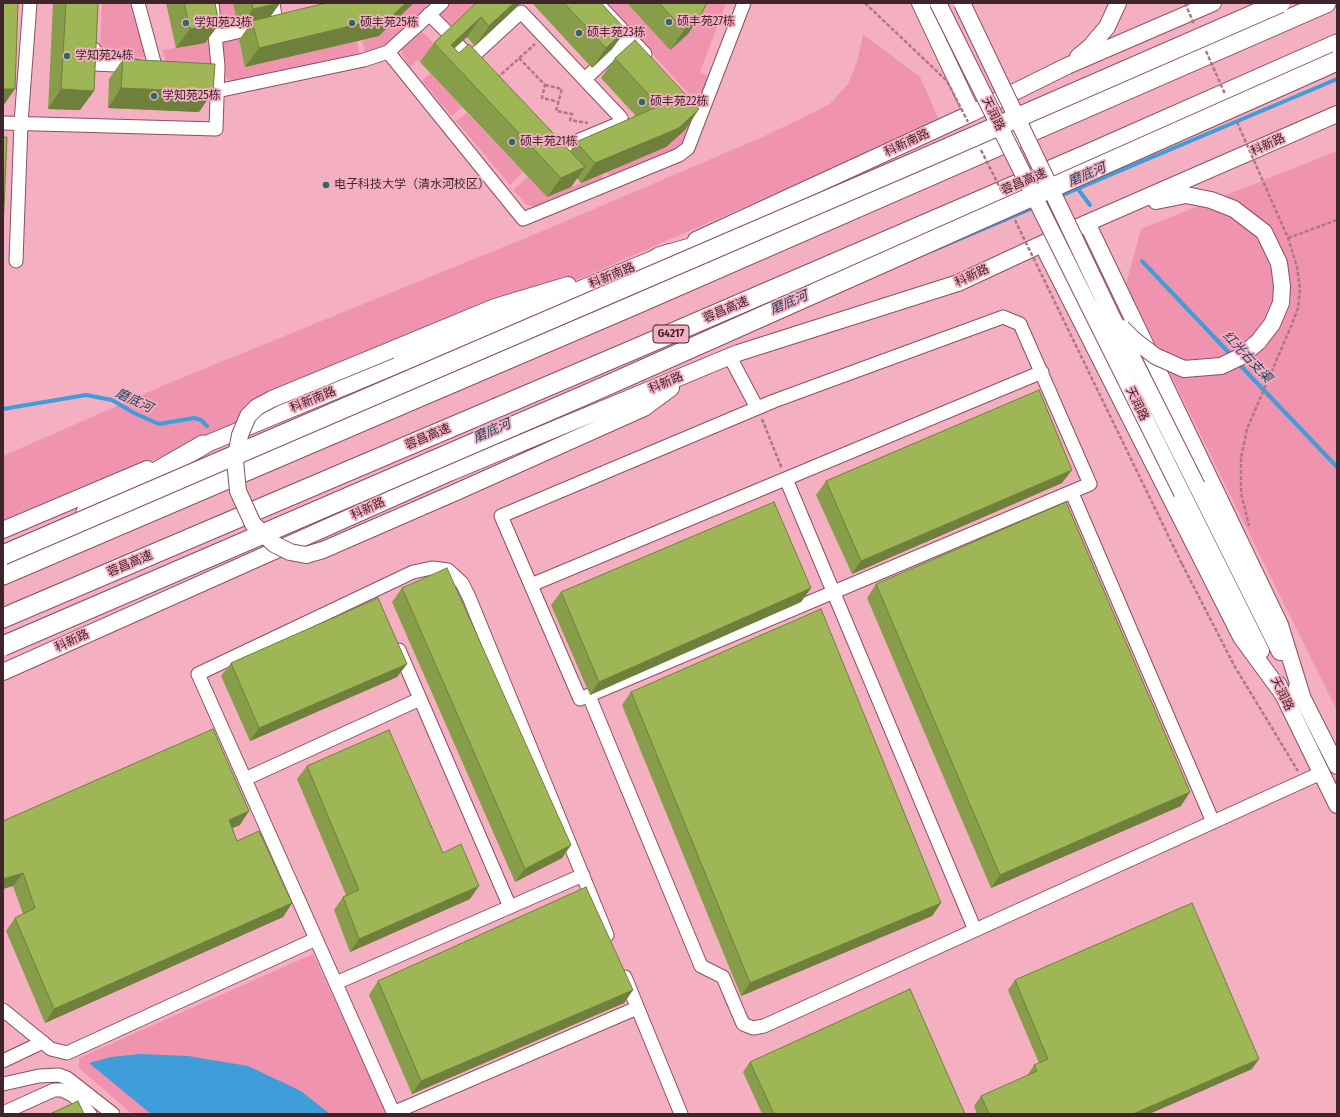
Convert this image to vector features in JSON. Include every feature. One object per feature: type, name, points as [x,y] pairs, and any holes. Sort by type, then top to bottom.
[{"type":"highway","points":[[3,555],[911,164],[1280,3]]},
{"type":"highway","points":[[3,575],[920,180],[1326,3]]},
{"type":"highway","name":"蓉昌高速","points":[[3,618],[635,350],[1096,151],[1337,44]]},
{"type":"highway","points":[[1317,53],[1337,49]]},
{"type":"highway","points":[[3,646],[590,393],[1337,61]]},
{"type":"highway","points":[[659,257],[920,180]]},
{"type":"highway","points":[[3,559],[202,445]]},
{"type":"main road","points":[[920,3],[971,120]]},
{"type":"main road","name":"天润路","points":[[938,3],[1337,805]]},
{"type":"main road","name":"天润路","points":[[962,3],[1112,317],[1337,766]]},
{"type":"main road","points":[[968,3],[974,26]]},
{"type":"main road","name":"科新南路","points":[[3,530],[202,445],[659,257],[971,120],[1067,66],[1213,3]]},
{"type":"main road","points":[[1067,66],[1090,47],[1107,27],[1116,8]]},
{"type":"main road","name":"科新路","points":[[3,672],[449,473],[690,374],[730,356],[958,283],[1087,223],[1337,114]]},
{"type":"main road","points":[[1112,317],[1133,340],[1155,356],[1184,370],[1221,366],[1240,357],[1258,342],[1272,324],[1281,303],[1282,286],[1279,263],[1264,232],[1234,208],[1211,200],[1186,195],[1127,206]]},
{"type":"main road","points":[[1087,223],[1280,625],[1302,696]]},
{"type":"main road","points":[[1042,244],[1241,637],[1282,693]]},
{"type":"main road","points":[[659,257],[495,307],[272,399],[257,407],[248,416],[240,435],[235,461],[238,491],[253,524],[258,529],[274,544],[290,552],[306,555],[323,550],[644,408],[690,374]]},
{"type":"street","points":[[16,261],[21,124],[30,3]]},
{"type":"street","points":[[138,3],[155,66]]},
{"type":"street","points":[[3,123],[216,129],[218,66],[212,3]]},
{"type":"street","points":[[217,91],[364,60],[388,52],[442,3]]},
{"type":"street","points":[[597,3],[655,64]]},
{"type":"street","points":[[388,52],[522,219],[679,155],[688,148],[693,140],[744,3]]},
{"type":"street","points":[[216,37],[276,23],[277,4]]},
{"type":"street","points":[[470,58],[521,12],[621,118],[618,124],[612,127],[556,150],[540,133]]},
{"type":"street","points":[[430,14],[448,33]]},
{"type":"street","points":[[94,34],[94,64],[171,66]]},
{"type":"street","points":[[585,79],[629,37]]},
{"type":"street","points":[[459,46],[493,82]]},
{"type":"street","points":[[203,66],[218,66]]},
{"type":"street","points":[[692,103],[702,114]]},
{"type":"street","points":[[1003,317],[1020,324],[1042,372],[1090,484],[1072,493],[580,699],[501,516],[757,408],[1003,317]]},
{"type":"street","points":[[730,356],[757,408]]},
{"type":"street","points":[[531,585],[784,475],[1042,372]]},
{"type":"street","points":[[784,475],[976,930]]},
{"type":"street","points":[[1072,493],[1213,822]]},
{"type":"street","points":[[612,945],[462,583],[448,570],[432,568],[413,572],[198,674],[393,1113],[637,1008]]},
{"type":"street","points":[[373,591],[380,606]]},
{"type":"street","points":[[395,642],[510,907]]},
{"type":"street","points":[[588,696],[701,966],[723,977],[737,1014],[743,1024],[753,1028],[764,1026],[1321,773]]},
{"type":"street","points":[[245,778],[420,699]]},
{"type":"street","points":[[336,983],[583,875]]},
{"type":"street","points":[[3,1010],[51,1049],[67,1053],[316,939]]},
{"type":"street","points":[[620,966],[681,1114]]},
{"type":"street","points":[[3,1061],[43,1042]]},
{"type":"street","points":[[3,1084],[48,1074],[59,1074],[67,1078],[113,1114]]},
{"type":"street","points":[[3,1113],[54,1090],[62,1090],[74,1096],[90,1114]]},
{"type":"path","points":[[865,3],[947,80],[971,120]]},
{"type":"path","points":[[1185,3],[1194,24]]},
{"type":"path","points":[[493,82],[544,36]]},
{"type":"path","points":[[1204,46],[1226,96]]},
{"type":"path","points":[[519,58],[545,85],[562,89],[556,111],[572,114],[570,120],[612,127]]},
{"type":"path","points":[[545,85],[542,98],[559,102]]},
{"type":"path","points":[[1235,117],[1288,238],[1297,267],[1300,289],[1298,308],[1252,414],[1247,429],[1241,458],[1241,493],[1250,528]]},
{"type":"path","points":[[980,148],[1005,198]]},
{"type":"path","points":[[1012,212],[1182,564],[1235,667],[1303,781]]},
{"type":"path","points":[[1288,238],[1337,220]]},
{"type":"path","points":[[766,429],[784,475]]},
{"type":"shaded area","points":[[102,3],[139,3],[146,57],[102,55],[100,49]]},
{"type":"shaded area","points":[[210,3],[215,64],[171,63],[166,61],[162,50],[205,43]]},
{"type":"shaded area","points":[[219,3],[234,3],[239,26],[222,30]]},
{"type":"shaded area","points":[[414,3],[436,3],[391,45],[365,54],[362,40],[379,36]]},
{"type":"shaded area","points":[[450,3],[483,3],[455,29],[439,13]]},
{"type":"shaded area","points":[[606,3],[726,3],[700,72],[710,77],[703,92],[697,94],[688,93]]},
{"type":"shaded area","points":[[421,31],[437,46],[420,62],[417,60],[410,67],[402,54],[402,49]]},
{"type":"shaded area","points":[[863,34],[920,77],[940,122],[422,347],[3,523],[3,456],[174,381],[533,235],[765,136],[830,104],[848,84],[857,62]]},
{"type":"shaded area","points":[[238,36],[245,67],[357,41],[360,55],[235,81],[227,79],[224,73],[223,39]]},
{"type":"shaded area","points":[[430,73],[462,107],[452,116],[422,81]]},
{"type":"shaded area","points":[[467,113],[523,172],[510,185],[456,121]]},
{"type":"shaded area","points":[[693,116],[691,126],[684,143],[678,148],[610,177],[607,172],[666,147]]},
{"type":"shaded area","points":[[1337,151],[1337,711],[1126,284],[1141,229]]},
{"type":"shaded area","points":[[601,175],[603,180],[536,208],[526,204],[513,190],[528,177],[547,197]]},
{"type":"shaded area","points":[[313,954],[387,1114],[132,1114],[79,1068],[79,1058]]},
{"type":"water","points":[[140,1054],[188,1056],[248,1066],[301,1091],[330,1114],[151,1114],[89,1063],[111,1057]]},
{"type":"building","points":[[3,3],[18,3],[15,89],[3,89]]},
{"type":"building","points":[[66,3],[98,3],[94,91],[61,89]]},
{"type":"building","points":[[184,3],[215,3],[219,24],[190,29]]},
{"type":"building","points":[[252,3],[279,3],[253,9]]},
{"type":"building","points":[[326,3],[406,3],[392,16],[259,48],[252,21]]},
{"type":"building","points":[[476,3],[514,3],[489,26],[481,17],[451,45],[459,53],[469,44],[585,167],[561,178],[434,43]]},
{"type":"building","points":[[564,3],[601,3],[626,30],[606,48]]},
{"type":"building","points":[[659,3],[707,3],[701,14],[684,30]]},
{"type":"building","points":[[635,40],[699,109],[679,128],[595,163],[576,142],[659,106],[615,58]]},
{"type":"building","points":[[123,59],[215,64],[213,92],[121,88]]},
{"type":"building","points":[[3,137],[7,137],[3,230]]},
{"type":"building","points":[[1039,390],[1072,470],[861,561],[826,481]]},
{"type":"building","points":[[774,502],[811,588],[599,682],[561,592]]},
{"type":"building","points":[[1066,502],[1190,792],[1000,875],[876,584]]},
{"type":"building","points":[[447,568],[571,845],[525,869],[402,588]]},
{"type":"building","points":[[378,598],[407,664],[259,728],[231,663]]},
{"type":"building","points":[[821,609],[941,903],[750,983],[631,692]]},
{"type":"building","points":[[213,729],[249,811],[229,820],[237,841],[259,831],[292,903],[54,1009],[15,918],[35,908],[23,873],[3,879],[3,821]]},
{"type":"building","points":[[389,730],[443,853],[461,844],[479,886],[359,939],[343,897],[359,890],[307,766]]},
{"type":"building","points":[[586,887],[633,990],[421,1081],[378,981]]},
{"type":"building","points":[[1192,903],[1259,1059],[1133,1114],[989,1114],[981,1096],[1037,1071],[1034,1065],[1048,1059],[1015,980]]},
{"type":"building","points":[[910,989],[965,1114],[774,1114],[750,1062]]},
{"type":"building","points":[[78,1101],[84,1114],[50,1114]]},
{"type":"waterway","name":"磨底河","points":[[1058,197],[1337,79]]},
{"type":"waterway","name":"红光右支渠","points":[[1078,189],[1090,205]]},
{"type":"waterway","name":"磨底河","points":[[934,250],[1035,207]]},
{"type":"waterway","name":"红光右支渠","points":[[1142,261],[1232,356]]},
{"type":"waterway","name":"红光右支渠","points":[[1238,363],[1337,467]]},
{"type":"waterway","name":"磨底河","points":[[3,409],[86,395],[112,400],[134,413],[159,424],[194,418],[201,420],[207,426]]},
{"type":"place","name":"硕丰苑27栋","points":[[669,22]]},
{"type":"place","name":"学知苑23栋","points":[[186,23]]},
{"type":"place","name":"硕丰苑25栋","points":[[352,23]]},
{"type":"place","name":"硕丰苑23栋","points":[[579,33]]},
{"type":"place","name":"学知苑24栋","points":[[67,56]]},
{"type":"place","name":"学知苑25栋","points":[[154,96]]},
{"type":"place","name":"硕丰苑22栋","points":[[642,102]]},
{"type":"place","name":"硕丰苑21栋","points":[[512,142]]},
{"type":"place","name":"电子科技大学（清水河校区）","points":[[326,185]]}]
